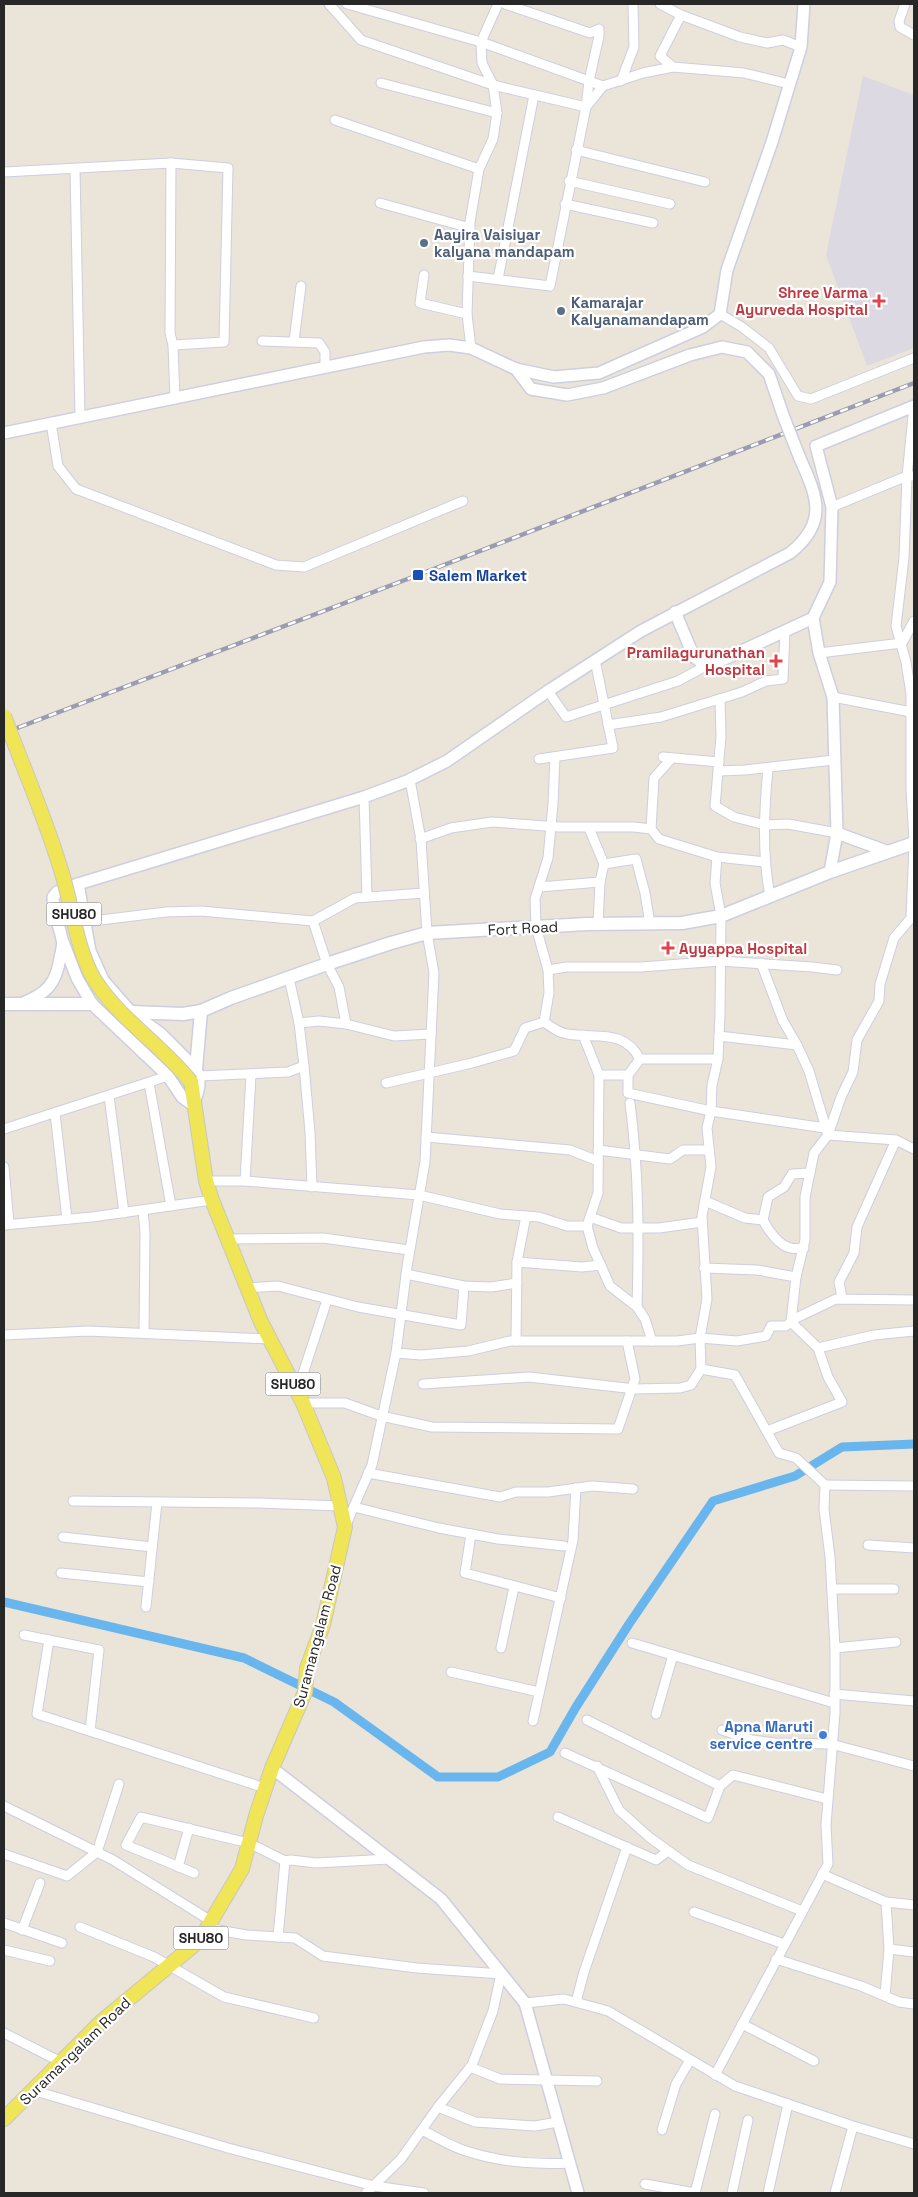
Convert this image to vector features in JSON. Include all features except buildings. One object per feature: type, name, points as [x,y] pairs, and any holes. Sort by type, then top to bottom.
[{"type":"main road","name":"SHU80","points":[[4,716],[56,850],[82,948],[92,974],[117,1008],[193,1078],[193,1105]]},
{"type":"main road","name":"SHU80","points":[[4,736],[48,852],[64,901],[77,957],[88,983],[112,1013],[172,1070],[193,1078]]},
{"type":"main road","name":"Fort Road","points":[[131,1012],[183,1014],[201,1011],[230,998],[327,964],[427,933],[598,924],[682,923],[721,916],[830,872],[886,851],[914,843]]},
{"type":"main road","points":[[4,1004],[92,1004]]},
{"type":"main road","points":[[193,1078],[201,1011]]},
{"type":"main road","name":"Suramangalam Road","points":[[4,2119],[101,2022],[200,1940],[242,1869],[272,1768],[304,1692],[307,1668],[323,1625],[345,1527],[347,1507],[300,1397],[270,1340],[212,1200],[206,1181],[193,1105]]},
{"type":"street","points":[[329,4],[361,40],[493,85],[586,107]]},
{"type":"street","points":[[347,4],[481,42],[603,86],[673,67],[744,74],[789,84]]},
{"type":"street","points":[[471,348],[467,314],[470,228],[479,169],[493,140],[497,113],[493,85],[482,63],[481,42],[498,4]]},
{"type":"street","points":[[468,276],[550,286],[599,36],[599,29],[590,33],[505,4]]},
{"type":"street","points":[[621,81],[634,47],[633,4]]},
{"type":"street","points":[[660,4],[740,36],[767,43],[783,40],[801,47]]},
{"type":"street","points":[[4,433],[424,347],[449,345],[471,348],[516,369],[554,377],[599,373],[703,327],[720,314],[727,270],[801,47],[804,4]]},
{"type":"street","points":[[905,4],[899,21],[900,28],[914,35]]},
{"type":"street","points":[[673,67],[660,56],[677,10]]},
{"type":"street","points":[[381,83],[497,113]]},
{"type":"street","points":[[586,107],[603,86]]},
{"type":"street","points":[[498,279],[534,96]]},
{"type":"street","points":[[336,120],[479,169]]},
{"type":"street","points":[[576,150],[705,182]]},
{"type":"street","points":[[171,163],[170,333],[173,345],[175,398]]},
{"type":"street","points":[[4,172],[171,163],[228,168],[224,342],[173,345]]},
{"type":"street","points":[[75,168],[80,417]]},
{"type":"street","points":[[569,182],[670,204]]},
{"type":"street","points":[[380,203],[470,228]]},
{"type":"street","points":[[565,204],[653,223]]},
{"type":"street","points":[[424,275],[420,303],[467,314]]},
{"type":"street","points":[[294,341],[301,286]]},
{"type":"street","points":[[720,314],[742,327],[768,348],[798,396],[810,398],[914,358]]},
{"type":"street","points":[[262,341],[320,343],[325,352],[325,367]]},
{"type":"street","points":[[193,1105],[182,1097],[168,1076],[92,1004],[77,978],[63,942],[53,906],[52,897],[57,892],[364,797],[410,780],[448,761],[595,660],[675,612],[790,552],[802,543],[815,520],[817,505],[815,492],[769,374],[747,352],[722,347],[690,354],[603,388],[567,395],[531,389],[516,369]]},
{"type":"street","points":[[791,1322],[796,1277],[804,1248],[806,1222],[804,1197],[814,1153],[827,1132],[853,1072],[857,1040],[879,1001],[880,984],[894,938],[911,918],[914,883],[911,789],[913,740],[911,712],[912,682],[896,626],[904,558],[914,406],[816,446],[832,507],[830,582],[813,618],[820,653],[833,697],[837,833],[830,872]]},
{"type":"street","points":[[50,423],[58,466],[76,489],[276,565],[304,567],[463,501]]},
{"type":"street","points":[[832,507],[910,476]]},
{"type":"street","points":[[675,612],[694,656],[701,662],[720,661],[813,618]]},
{"type":"street","points":[[902,643],[914,623]]},
{"type":"street","points":[[608,725],[661,717],[766,681],[783,679],[785,632]]},
{"type":"street","points":[[820,653],[902,643]]},
{"type":"street","points":[[539,759],[613,748],[595,660]]},
{"type":"street","points":[[548,691],[566,717],[678,680],[714,662]]},
{"type":"street","points":[[833,697],[911,712]]},
{"type":"street","points":[[720,698],[721,736],[715,806],[734,817],[765,825],[788,824],[837,833],[886,851]]},
{"type":"street","points":[[544,1022],[549,993],[548,970],[536,927],[536,899],[548,858],[555,757]]},
{"type":"street","points":[[765,862],[717,857],[659,839],[651,829],[654,778],[668,758],[718,766],[768,768],[834,760]]},
{"type":"street","points":[[768,768],[765,862],[770,896]]},
{"type":"street","points":[[347,1507],[372,1465],[396,1353],[406,1274],[425,1162],[434,974],[427,933],[420,839],[410,780]]},
{"type":"street","points":[[364,797],[367,897]]},
{"type":"street","points":[[420,839],[451,828],[492,822],[551,827],[634,827],[651,829]]},
{"type":"street","points":[[589,828],[604,864],[600,882],[598,924]]},
{"type":"street","points":[[423,1384],[528,1377],[632,1389],[680,1388],[691,1385],[701,1369],[700,1338],[707,1299],[702,1222],[711,1168],[707,1128],[711,1111],[712,1085],[718,1059],[719,1036],[721,916],[715,883],[717,857]]},
{"type":"street","points":[[604,864],[636,859],[645,893],[650,924]]},
{"type":"street","points":[[539,887],[600,882]]},
{"type":"street","points":[[78,884],[90,951],[102,980],[131,1012],[160,1033],[193,1078],[251,1076],[288,1072],[304,1066]]},
{"type":"street","points":[[84,922],[166,912],[201,911],[314,920],[355,898],[424,893]]},
{"type":"street","points":[[314,920],[327,964],[339,987],[346,1024]]},
{"type":"street","points":[[23,1003],[38,997],[50,986],[58,974],[63,942]]},
{"type":"street","points":[[548,970],[567,968],[641,968],[720,961],[837,970]]},
{"type":"street","points":[[761,963],[783,1021],[797,1044],[809,1070],[827,1132]]},
{"type":"street","points":[[289,978],[299,1022],[304,1066],[310,1132],[312,1188]]},
{"type":"street","points":[[299,1022],[319,1021],[346,1024],[394,1036],[431,1034]]},
{"type":"street","points":[[544,1022],[558,1032],[568,1035],[609,1036],[634,1048],[640,1059]]},
{"type":"street","points":[[386,1083],[514,1051],[525,1028],[544,1022]]},
{"type":"street","points":[[583,1035],[599,1075],[598,1193],[588,1221],[601,1265],[610,1286],[637,1307],[645,1319],[652,1341]]},
{"type":"street","points":[[719,1036],[797,1044]]},
{"type":"street","points":[[640,1059],[718,1059]]},
{"type":"street","points":[[640,1059],[628,1075],[628,1093],[711,1111],[827,1132],[896,1140],[914,1148]]},
{"type":"street","points":[[599,1075],[628,1075]]},
{"type":"street","points":[[4,1129],[168,1076]]},
{"type":"street","points":[[245,1181],[251,1076]]},
{"type":"street","points":[[149,1083],[171,1206]]},
{"type":"street","points":[[109,1096],[124,1213]]},
{"type":"street","points":[[630,1103],[637,1153],[639,1228],[637,1307]]},
{"type":"street","points":[[55,1113],[66,1219]]},
{"type":"street","points":[[426,1137],[570,1150],[598,1161]]},
{"type":"street","points":[[842,1298],[839,1282],[854,1253],[857,1227],[896,1140]]},
{"type":"street","points":[[598,1150],[637,1153],[670,1159],[683,1150],[709,1150]]},
{"type":"street","points":[[4,1167],[6,1225],[124,1213],[212,1200]]},
{"type":"street","points":[[804,1248],[790,1248],[777,1239],[767,1228],[763,1220],[768,1197],[784,1187],[792,1174],[810,1173]]},
{"type":"street","points":[[206,1181],[245,1181],[312,1188],[419,1195],[500,1214],[539,1217],[567,1226],[588,1221],[621,1228],[659,1228],[702,1222]]},
{"type":"street","points":[[705,1201],[745,1218],[763,1220]]},
{"type":"street","points":[[143,1210],[144,1334]]},
{"type":"street","points":[[516,1341],[517,1262],[526,1216]]},
{"type":"street","points":[[228,1239],[323,1238],[410,1250]]},
{"type":"street","points":[[517,1262],[582,1267],[601,1265]]},
{"type":"street","points":[[704,1268],[757,1270],[796,1277]]},
{"type":"street","points":[[406,1274],[464,1286],[490,1287],[517,1283]]},
{"type":"street","points":[[248,1288],[278,1286],[327,1300],[461,1325],[464,1286]]},
{"type":"street","points":[[396,1353],[421,1356],[468,1351],[516,1341],[677,1341],[700,1338],[736,1341],[766,1336],[771,1326],[786,1326],[836,1299],[914,1300]]},
{"type":"street","points":[[327,1300],[300,1397],[344,1404],[381,1416],[432,1426],[618,1429],[635,1379],[627,1341]]},
{"type":"street","points":[[767,1431],[842,1402],[828,1377],[818,1348],[791,1322]]},
{"type":"street","points":[[818,1348],[874,1335],[914,1331]]},
{"type":"street","points":[[4,1335],[88,1332],[270,1340]]},
{"type":"street","points":[[701,1369],[735,1375],[779,1453],[796,1458],[825,1485],[824,1509],[832,1590],[835,1648],[834,1698],[827,1799],[828,1864],[715,2075]]},
{"type":"street","points":[[368,1473],[500,1497],[516,1492],[548,1492],[592,1486],[633,1490]]},
{"type":"street","points":[[825,1485],[914,1486]]},
{"type":"street","points":[[533,1722],[573,1540],[576,1488]]},
{"type":"street","points":[[73,1501],[347,1507],[471,1534],[564,1546]]},
{"type":"street","points":[[146,1607],[157,1502]]},
{"type":"street","points":[[471,1534],[465,1573],[561,1598]]},
{"type":"street","points":[[63,1537],[152,1547]]},
{"type":"street","points":[[868,1545],[914,1548]]},
{"type":"street","points":[[61,1573],[149,1582]]},
{"type":"street","points":[[501,1648],[514,1587]]},
{"type":"street","points":[[832,1590],[894,1589]]},
{"type":"street","points":[[24,1635],[99,1650],[90,1731]]},
{"type":"street","points":[[48,1640],[37,1714],[265,1788]]},
{"type":"street","points":[[632,1642],[673,1655],[834,1698],[914,1701]]},
{"type":"street","points":[[835,1648],[896,1642]]},
{"type":"street","points":[[656,1714],[673,1655]]},
{"type":"street","points":[[451,1672],[539,1692]]},
{"type":"street","points":[[587,1720],[720,1786]]},
{"type":"street","points":[[722,1730],[752,1740],[775,1743],[831,1744],[914,1766]]},
{"type":"street","points":[[565,1752],[708,1818],[720,1786],[733,1775],[827,1799]]},
{"type":"street","points":[[597,1766],[619,1810],[668,1851],[688,1865],[802,1911]]},
{"type":"street","points":[[272,1768],[441,1899],[525,2003],[578,2193]]},
{"type":"street","points":[[4,1854],[67,1876],[97,1852],[119,1784]]},
{"type":"street","points":[[4,1806],[113,1860],[209,1925],[246,1935],[295,1938],[323,1956],[417,1968],[501,1974]]},
{"type":"street","points":[[194,1873],[126,1845],[141,1817],[249,1843],[285,1861],[316,1863],[389,1858]]},
{"type":"street","points":[[558,1817],[656,1860],[668,1851]]},
{"type":"street","points":[[178,1867],[189,1828]]},
{"type":"street","points":[[576,2002],[584,1972],[627,1847]]},
{"type":"street","points":[[278,1937],[285,1861]]},
{"type":"street","points":[[822,1874],[886,1902],[914,1905]]},
{"type":"street","points":[[22,1930],[40,1883]]},
{"type":"street","points":[[885,1996],[889,1949],[886,1902]]},
{"type":"street","points":[[694,1912],[784,1944]]},
{"type":"street","points":[[4,1923],[62,1943]]},
{"type":"street","points":[[80,1927],[154,1957],[224,1997],[314,2018]]},
{"type":"street","points":[[889,1949],[914,1952]]},
{"type":"street","points":[[4,1950],[50,1961]]},
{"type":"street","points":[[776,1959],[861,1986],[899,2002],[914,2004]]},
{"type":"street","points":[[366,2193],[401,2159],[438,2107],[470,2067],[493,2011],[501,1974]]},
{"type":"street","points":[[525,2003],[564,1999],[608,2011],[734,2086],[853,2126],[914,2144]]},
{"type":"street","points":[[742,2024],[814,2061]]},
{"type":"street","points":[[4,2033],[61,2062]]},
{"type":"street","points":[[662,2130],[676,2084],[690,2060]]},
{"type":"street","points":[[470,2067],[500,2079],[598,2081]]},
{"type":"street","points":[[32,2090],[228,2148],[374,2186],[424,2193]]},
{"type":"street","points":[[768,2193],[788,2104]]},
{"type":"street","points":[[438,2107],[475,2122],[535,2126],[558,2122]]},
{"type":"street","points":[[645,2184],[695,2193],[715,2114]]},
{"type":"street","points":[[732,2193],[748,2120]]},
{"type":"street","points":[[835,2193],[853,2126]]},
{"type":"street","points":[[422,2130],[462,2150],[502,2160],[536,2165],[569,2163]]},
{"type":"shaded area","points":[[863,76],[914,95],[914,348],[867,366],[826,255]]},
{"type":"waterway","points":[[4,1602],[244,1658],[334,1702],[438,1777],[498,1777],[550,1752],[576,1707],[629,1624],[713,1501],[795,1476],[842,1447],[914,1444]]},
{"type":"railway","points":[[4,733],[914,383]]},
{"type":"place","name":"Aayira Vaisiyar kalyana mandapam","points":[[424,243]]},
{"type":"place","name":"Shree Varma Ayurveda Hospital","points":[[879,301]]},
{"type":"place","name":"Kamarajar Kalyanamandapam","points":[[561,311]]},
{"type":"place","name":"Salem Market","points":[[418,575]]},
{"type":"place","name":"Pramilagurunathan Hospital","points":[[776,661]]},
{"type":"place","name":"Ayyappa Hospital","points":[[668,948]]},
{"type":"place","name":"Apna Maruti service centre","points":[[823,1735]]}]
